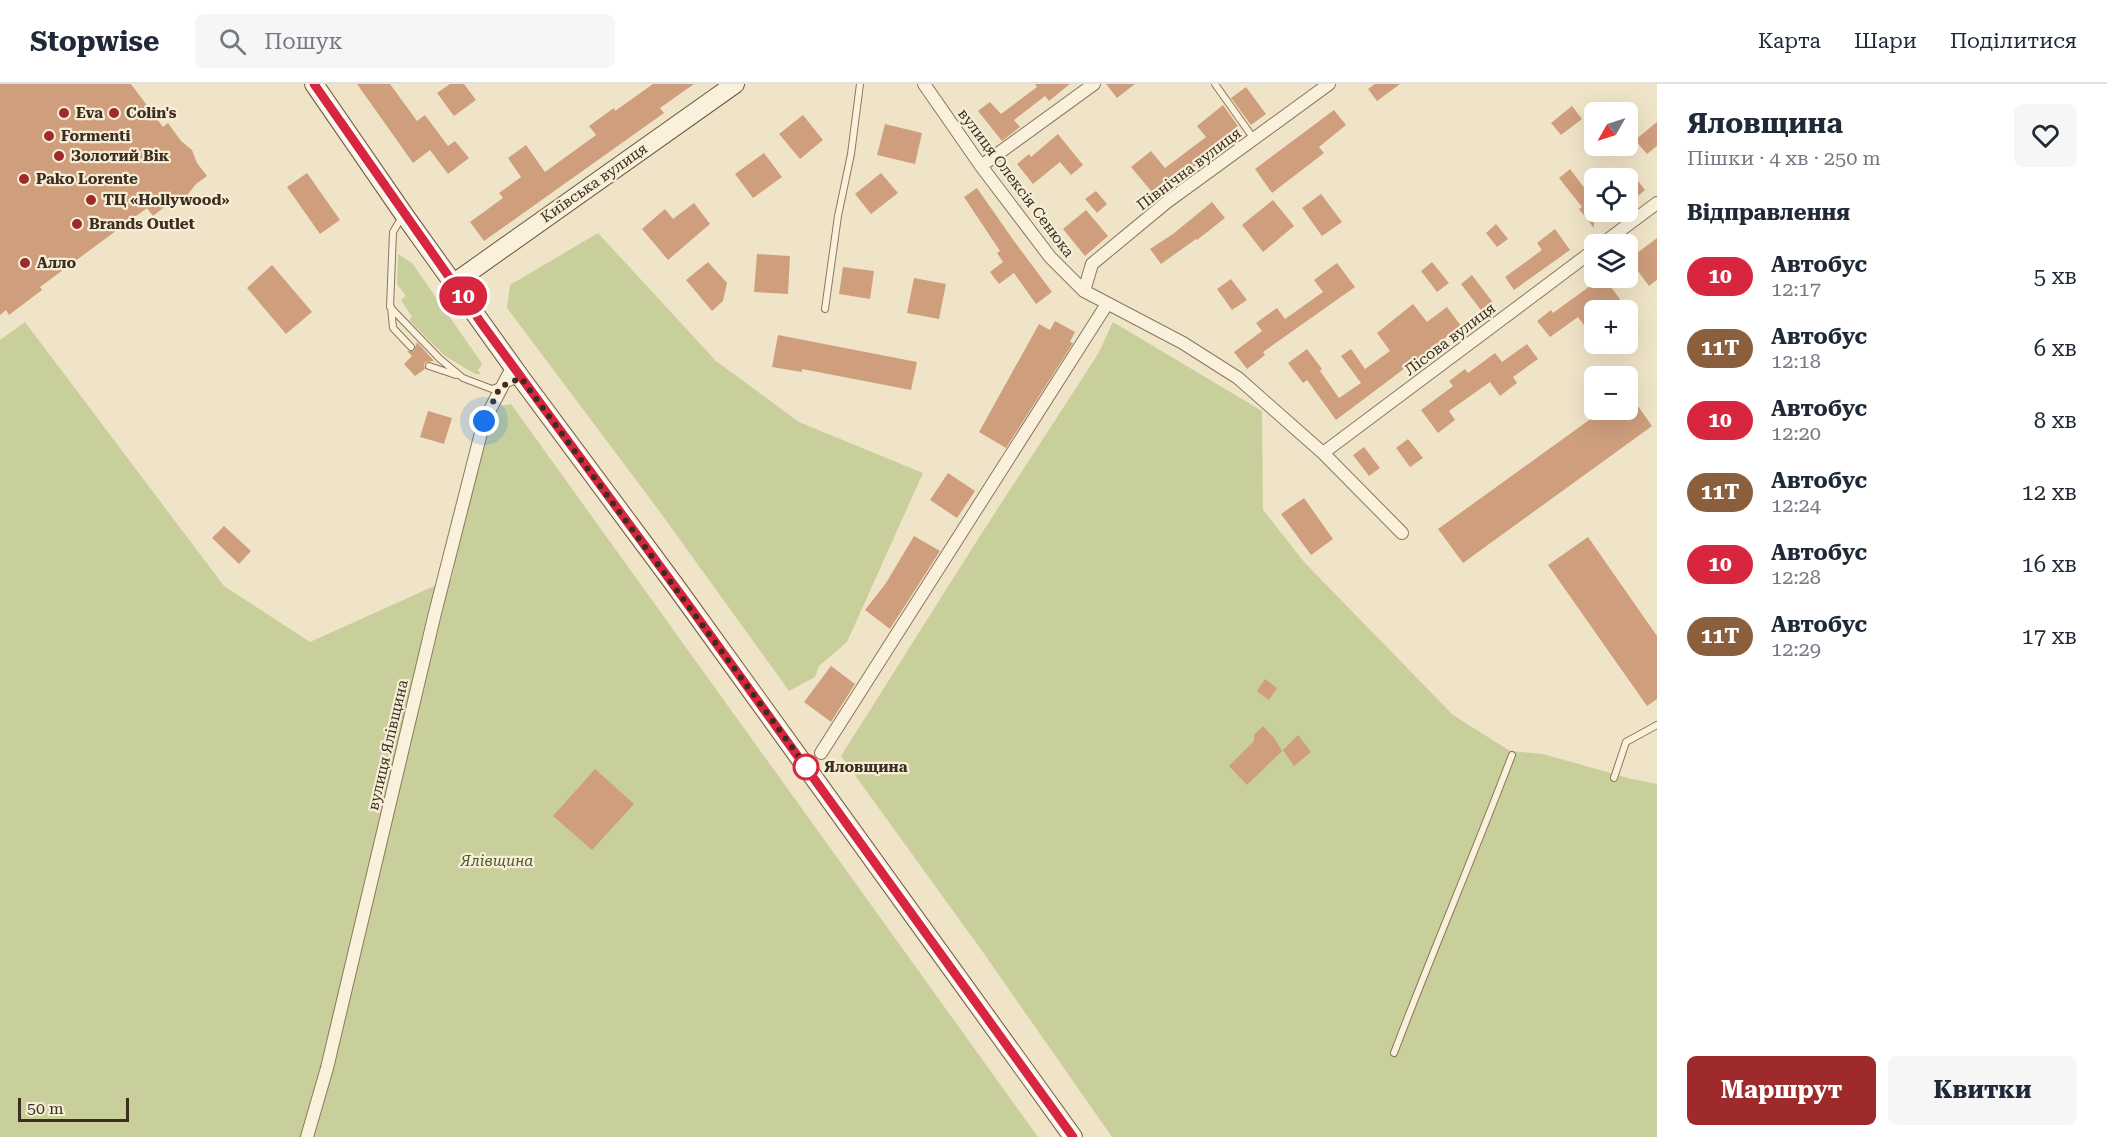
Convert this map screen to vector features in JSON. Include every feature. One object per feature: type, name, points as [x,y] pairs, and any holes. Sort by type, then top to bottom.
[{"type":"main road","points":[[314,84],[517,372],[681,594],[1073,1137]]},
{"type":"main road","name":"Київська вулиця","points":[[454,283],[735,84]]},
{"type":"street","name":"вулиця Олексія Сенюка","points":[[924,84],[981,166],[1050,257],[1084,291],[1183,343],[1238,378],[1323,453],[1402,533]]},
{"type":"street","points":[[981,166],[1094,84]]},
{"type":"street","name":"Північна вулиця","points":[[1084,291],[1092,264],[1167,202],[1329,84]]},
{"type":"street","points":[[1615,234],[1657,203]]},
{"type":"street","name":"Лісова вулиця","points":[[1323,453],[1584,257]]},
{"type":"street","points":[[821,753],[1107,304]]},
{"type":"street","name":"вулиця Ялівщина","points":[[307,1137],[327,1068],[435,613],[484,421],[500,387],[517,372]]},
{"type":"lane","points":[[825,309],[860,84]]},
{"type":"lane","points":[[1215,84],[1254,139]]},
{"type":"lane","points":[[405,216],[393,231],[390,307],[393,328],[411,347]]},
{"type":"lane","points":[[390,307],[440,359],[463,378]]},
{"type":"lane","points":[[429,366],[492,389],[500,387]]},
{"type":"lane","points":[[1614,778],[1626,742],[1657,725]]},
{"type":"lane","points":[[1394,1053],[1434,947],[1476,850],[1512,755]]},
{"type":"green space","points":[[598,233],[716,361],[799,422],[923,473],[847,642],[819,666],[815,677],[789,691],[657,508],[507,308],[510,285]]},
{"type":"green space","points":[[398,254],[412,263],[481,362],[482,365],[478,370],[481,374],[475,374],[445,356],[409,320],[412,317],[401,300],[406,296],[397,284]]},
{"type":"green space","name":"Ялівщина","points":[[25,322],[224,586],[310,642],[452,578],[460,530],[493,407],[511,404],[1038,1137],[0,1137],[0,340]]},
{"type":"green space","points":[[1113,322],[1262,411],[1263,510],[1305,563],[1453,715],[1510,751],[1543,754],[1657,784],[1657,1137],[1112,1137],[980,948],[841,756],[1098,354]]},
{"type":"building","name":"ТЦ «Hollywood»","points":[[0,84],[131,84],[163,127],[168,123],[181,141],[192,150],[197,163],[207,176],[196,184],[185,198],[167,205],[153,216],[147,208],[40,287],[42,290],[9,315],[6,310],[0,315]]},
{"type":"building","points":[[357,84],[390,84],[417,121],[425,115],[448,146],[455,141],[469,158],[448,174],[430,150],[413,163]]},
{"type":"building","points":[[450,84],[464,84],[476,100],[454,116],[437,93]]},
{"type":"building","points":[[653,84],[694,84],[660,108],[664,113],[484,241],[470,222],[503,198],[499,193],[521,177],[508,158],[526,145],[545,172],[596,135],[589,126]]},
{"type":"building","points":[[1035,84],[1070,84],[1049,101],[1045,96],[1014,120],[1020,127],[1002,141],[978,111],[990,102],[1001,114],[1037,87]]},
{"type":"building","points":[[1106,84],[1135,84],[1117,98]]},
{"type":"building","points":[[1375,84],[1400,84],[1377,101],[1368,89]]},
{"type":"building","points":[[1246,87],[1266,114],[1251,125],[1231,98]]},
{"type":"building","points":[[1223,105],[1238,126],[1200,157],[1202,161],[1157,198],[1131,167],[1151,151],[1165,168],[1206,137],[1197,126]]},
{"type":"building","points":[[1572,106],[1582,119],[1561,135],[1551,123]]},
{"type":"building","points":[[1334,110],[1346,125],[1319,147],[1324,153],[1272,193],[1255,169]]},
{"type":"building","points":[[803,115],[823,140],[800,159],[779,134]]},
{"type":"building","points":[[1657,122],[1657,146],[1647,154],[1638,144],[1638,138]]},
{"type":"building","points":[[885,124],[922,133],[915,164],[877,155]]},
{"type":"building","points":[[1058,134],[1083,165],[1071,175],[1060,162],[1033,184],[1017,164],[1029,154],[1031,157]]},
{"type":"building","points":[[764,153],[782,177],[753,198],[735,174]]},
{"type":"building","points":[[1570,169],[1584,187],[1584,215],[1579,209],[1582,207],[1559,178]]},
{"type":"building","points":[[307,173],[340,220],[320,234],[287,187]]},
{"type":"building","points":[[881,173],[898,193],[871,214],[855,194]]},
{"type":"building","points":[[1638,181],[1645,190],[1638,196]]},
{"type":"building","points":[[977,188],[1052,292],[1036,304],[1014,273],[999,284],[990,272],[1003,262],[997,253],[1000,251],[964,197]]},
{"type":"building","points":[[1096,191],[1107,204],[1097,213],[1085,199]]},
{"type":"building","points":[[1321,194],[1342,222],[1322,236],[1302,208]]},
{"type":"building","points":[[1273,200],[1294,226],[1263,252],[1242,225]]},
{"type":"building","points":[[1212,202],[1225,218],[1161,264],[1150,249],[1173,234]]},
{"type":"building","points":[[694,203],[710,224],[668,260],[642,229],[665,209],[673,219]]},
{"type":"building","points":[[1086,210],[1108,236],[1085,256],[1063,229]]},
{"type":"building","points":[[1496,224],[1508,239],[1497,247],[1486,233]]},
{"type":"building","points":[[1555,229],[1570,250],[1514,290],[1505,277],[1542,250],[1537,243]]},
{"type":"building","points":[[1657,238],[1657,280],[1649,286],[1638,271],[1638,252]]},
{"type":"building","points":[[757,254],[790,256],[788,294],[754,292]]},
{"type":"building","points":[[708,262],[727,283],[723,301],[712,311],[686,280]]},
{"type":"building","points":[[1432,262],[1449,283],[1437,292],[1421,271]]},
{"type":"building","points":[[1337,263],[1355,287],[1263,352],[1265,355],[1247,369],[1234,352],[1262,331],[1256,323],[1277,308],[1285,319],[1323,292],[1314,280]]},
{"type":"building","points":[[272,265],[312,312],[286,334],[247,288]]},
{"type":"building","points":[[843,267],[874,271],[870,299],[839,294]]},
{"type":"building","points":[[1472,275],[1494,304],[1483,313],[1461,284]]},
{"type":"building","points":[[914,278],[946,284],[939,319],[907,313]]},
{"type":"building","points":[[1231,279],[1247,300],[1232,310],[1217,289]]},
{"type":"building","points":[[1587,288],[1612,288],[1620,299],[1584,300],[1584,325],[1578,317],[1550,337],[1537,321],[1551,310],[1553,313]]},
{"type":"building","points":[[1413,304],[1427,322],[1447,307],[1461,326],[1336,420],[1307,380],[1303,383],[1288,363],[1307,349],[1339,398],[1361,383],[1341,356],[1351,349],[1365,369],[1390,351],[1377,333]]},
{"type":"building","points":[[1055,321],[1075,332],[1070,342],[1073,343],[1006,448],[979,432],[1039,324],[1050,330]]},
{"type":"building","points":[[778,335],[917,362],[911,390],[802,369],[802,372],[772,367]]},
{"type":"building","points":[[417,342],[434,361],[426,362],[425,369],[415,376],[404,364],[412,356],[407,351],[414,351]]},
{"type":"building","points":[[1527,344],[1538,359],[1513,377],[1517,383],[1500,396],[1490,382],[1449,411],[1455,420],[1438,433],[1421,410],[1453,386],[1449,381],[1465,369],[1468,373],[1495,353],[1502,362]]},
{"type":"building","points":[[1638,406],[1652,426],[1463,563],[1438,529],[1589,420],[1638,420]]},
{"type":"building","points":[[428,411],[452,418],[444,444],[420,437]]},
{"type":"building","points":[[1408,439],[1423,458],[1410,467],[1396,448]]},
{"type":"building","points":[[1364,447],[1380,468],[1369,476],[1353,455]]},
{"type":"building","points":[[948,473],[975,491],[957,518],[930,500]]},
{"type":"building","points":[[1304,498],[1333,539],[1311,555],[1281,514]]},
{"type":"building","points":[[224,526],[251,551],[239,564],[212,538]]},
{"type":"building","points":[[914,536],[940,551],[890,629],[865,610],[886,583]]},
{"type":"building","points":[[1588,537],[1657,636],[1657,699],[1647,706],[1548,565]]},
{"type":"building","points":[[831,666],[855,684],[831,722],[804,702]]},
{"type":"building","points":[[1265,679],[1277,688],[1269,700],[1257,691]]},
{"type":"building","points":[[1263,726],[1282,751],[1247,785],[1229,766],[1254,741],[1254,735]]},
{"type":"building","points":[[1298,735],[1311,752],[1294,766],[1283,750]]},
{"type":"building","points":[[595,769],[634,804],[592,850],[553,816]]},
{"type":"bus line","name":"10","points":[[314,84],[482,324],[1073,1137]]},
{"type":"place","name":"Eva","points":[[64,113]]},
{"type":"place","name":"Colin's","points":[[114,113]]},
{"type":"place","name":"Formenti","points":[[49,136]]},
{"type":"place","name":"Золотий Вік","points":[[59,156]]},
{"type":"place","name":"Pako Lorente","points":[[24,179]]},
{"type":"place","name":"ТЦ «Hollywood»","points":[[91,200]]},
{"type":"place","name":"Brands Outlet","points":[[77,224]]},
{"type":"place","name":"Алло","points":[[25,263]]},
{"type":"place","name":"Яловщина","points":[[806,767]]},
{"type":"route","points":[[484,421],[500,387],[521,378],[808,769],[806,767]]}]
